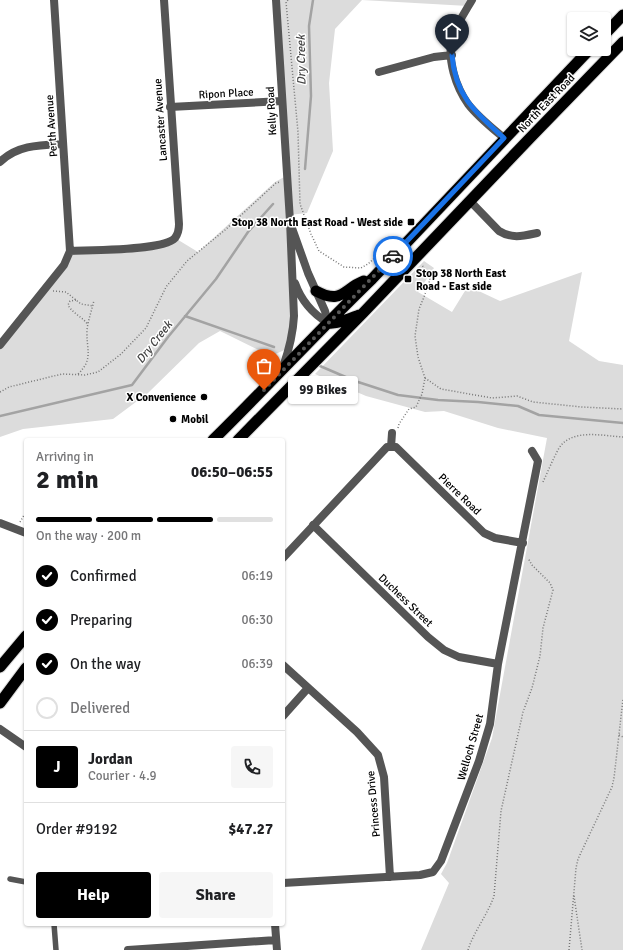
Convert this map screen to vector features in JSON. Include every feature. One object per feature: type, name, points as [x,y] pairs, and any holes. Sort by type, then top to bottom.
[{"type":"highway","points":[[611,28],[622,18]]},
{"type":"highway","name":"North East Road","points":[[240,438],[363,313],[623,42]]},
{"type":"highway","name":"North East Road","points":[[215,438],[372,279],[583,56]]},
{"type":"highway","points":[[505,164],[506,147],[504,138],[519,140],[530,138]]},
{"type":"highway","points":[[316,291],[324,296],[338,296],[360,283],[372,279]]},
{"type":"highway","points":[[322,354],[328,323],[334,324],[341,322],[363,313]]},
{"type":"highway","points":[[0,667],[24,638]]},
{"type":"highway","points":[[0,703],[24,671]]},
{"type":"street","name":"Perth Avenue","points":[[54,0],[70,251]]},
{"type":"street","name":"Lancaster Avenue","points":[[70,251],[148,247],[167,243],[175,238],[178,232],[179,224],[164,0]]},
{"type":"street","name":"Kelly Road","points":[[276,0],[290,221],[293,329],[289,348],[281,371]]},
{"type":"street","points":[[472,0],[465,11],[452,39],[452,55],[455,75],[468,104],[504,138]]},
{"type":"street","points":[[380,72],[434,57],[452,55]]},
{"type":"street","name":"Ripon Place","points":[[170,107],[282,101]]},
{"type":"street","points":[[0,162],[26,147],[63,144]]},
{"type":"street","points":[[470,201],[499,231],[505,234],[518,236],[537,233]]},
{"type":"street","name":"Kelly Road","points":[[290,221],[308,273],[325,311],[328,323]]},
{"type":"street","points":[[0,345],[64,265],[70,251]]},
{"type":"street","name":"Kelly Road","points":[[292,273],[299,292],[306,303],[319,317],[328,323]]},
{"type":"street","points":[[285,556],[387,446],[391,446],[392,433]]},
{"type":"street","name":"Pierre Road","points":[[391,446],[396,446],[484,533],[496,538],[523,543]]},
{"type":"street","name":"Welloch Street","points":[[285,883],[420,876],[433,872],[441,861],[479,761],[490,724],[498,664],[538,461],[532,451]]},
{"type":"street","points":[[0,523],[24,532]]},
{"type":"street","name":"Duchess Street","points":[[313,525],[428,637],[444,650],[459,657],[498,664]]},
{"type":"street","name":"Princess Drive","points":[[285,667],[357,732],[378,755],[384,777],[390,877]]},
{"type":"street","points":[[285,714],[308,688]]},
{"type":"street","points":[[0,729],[24,746]]},
{"type":"street","points":[[275,926],[277,950]]},
{"type":"street","points":[[128,950],[276,940]]},
{"type":"lane","points":[[10,879],[24,882]]},
{"type":"lane","points":[[54,926],[56,950]]},
{"type":"path","points":[[288,0],[286,2],[298,132],[299,194],[300,204],[311,234],[320,251],[344,267],[361,268],[368,264],[394,241]]},
{"type":"path","points":[[0,392],[9,387],[62,374],[85,375],[98,372],[121,354],[146,328],[166,287],[187,261],[225,230],[276,182],[287,182]]},
{"type":"path","points":[[392,433],[397,430],[399,424],[409,409],[416,407],[422,394],[425,378],[418,357],[415,336],[418,309],[430,280],[430,275],[420,263]]},
{"type":"path","points":[[43,290],[66,292],[81,304],[93,306]]},
{"type":"path","points":[[76,300],[70,302],[68,305],[74,313],[85,320],[88,325]]},
{"type":"path","points":[[78,374],[87,363],[89,345],[87,330],[94,300]]},
{"type":"path","points":[[425,378],[441,389],[492,398],[517,396],[533,402],[623,409]]},
{"type":"path","points":[[542,485],[560,447],[572,437],[588,434],[623,437]]},
{"type":"path","points":[[20,522],[24,515]]},
{"type":"path","points":[[468,950],[471,939],[490,908],[494,896],[500,811],[524,712],[540,656],[543,628],[552,590],[550,583],[528,559],[529,552]]},
{"type":"path","points":[[569,950],[576,868],[578,859],[612,787],[623,699]]},
{"type":"path","points":[[619,735],[623,737]]},
{"type":"path","points":[[574,895],[576,900],[582,950]]},
{"type":"shaded area","points":[[276,0],[362,0],[335,29],[329,83],[333,151],[307,213],[289,215],[292,273],[289,348],[271,356],[220,331],[199,343],[148,393],[113,419],[23,429],[0,437],[0,345],[70,251],[148,247],[175,238],[198,252],[275,182],[286,176]]},
{"type":"shaded area","points":[[362,0],[472,0],[468,6]]},
{"type":"shaded area","points":[[424,261],[434,268],[418,292],[452,312],[468,286],[500,301],[582,272],[569,341],[599,361],[623,365],[623,950],[421,950],[449,883],[441,874],[447,863],[492,738],[547,438],[498,428],[444,411],[425,412],[366,396],[315,374]]},
{"type":"waterway","name":"Dry Creek","points":[[305,169],[311,96],[309,26],[313,0]]},
{"type":"waterway","name":"Dry Creek","points":[[0,416],[132,385],[168,337],[216,279],[248,232],[273,204]]},
{"type":"waterway","points":[[185,316],[274,347]]},
{"type":"waterway","points":[[320,366],[355,381],[398,395],[438,400],[518,406],[539,415],[623,423]]},
{"type":"way so far","points":[[264,390],[393,256]]},
{"type":"place","name":"Stop 38 North East Road - West side","points":[[411,222]]},
{"type":"place","name":"Stop 38 North East Road - East side","points":[[408,279]]},
{"type":"place","name":"99 Bikes","points":[[264,390]]},
{"type":"place","name":"X Convenience","points":[[204,397]]},
{"type":"place","name":"Mobil","points":[[173,419]]},
{"type":"route","points":[[393,256],[504,138],[468,104],[455,75],[452,65],[452,55]]}]
